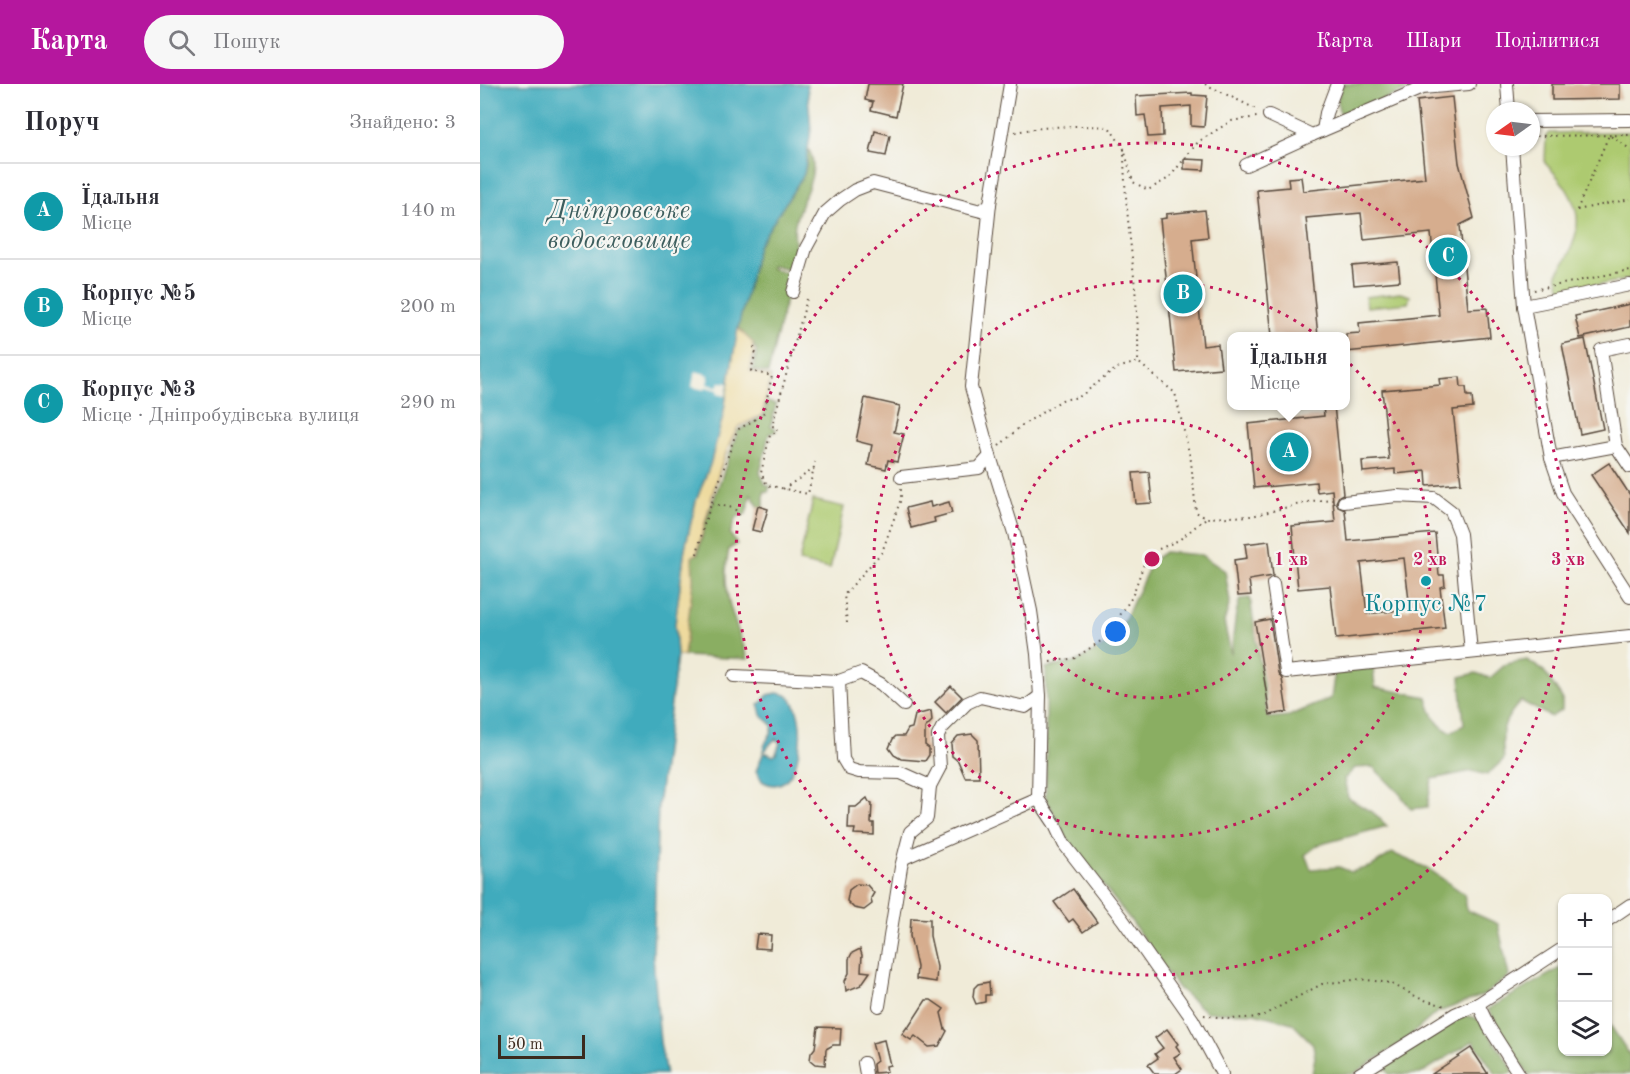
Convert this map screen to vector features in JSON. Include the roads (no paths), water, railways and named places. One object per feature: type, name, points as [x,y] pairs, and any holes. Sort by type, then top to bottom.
[{"type":"street","points":[[1010,84],[990,204],[971,387],[1014,532],[1031,611],[1040,696],[1038,799],[1064,843],[1124,920],[1193,1020],[1219,1073]]},
{"type":"street","points":[[1317,133],[1337,84]]},
{"type":"street","points":[[1246,165],[1422,88],[1469,84]]},
{"type":"street","points":[[1507,84],[1508,102]]},
{"type":"street","points":[[1269,115],[1317,133]]},
{"type":"street","points":[[1540,121],[1630,120]]},
{"type":"street","points":[[1513,156],[1524,306],[1551,458],[1563,493],[1630,597]]},
{"type":"street","points":[[792,292],[806,248],[825,213],[855,190],[873,183],[981,211],[990,204]]},
{"type":"street","points":[[1524,306],[1630,285]]},
{"type":"street","points":[[1630,344],[1601,350],[1616,446],[1630,467]]},
{"type":"street","points":[[1551,458],[1616,446]]},
{"type":"street","points":[[902,477],[979,468],[990,456]]},
{"type":"street","points":[[1338,500],[1397,496],[1434,498],[1451,512],[1460,534],[1471,652]]},
{"type":"street","points":[[1273,584],[1286,672],[1630,636]]},
{"type":"street","points":[[734,676],[839,681],[861,673],[881,684],[904,705]]},
{"type":"street","points":[[839,681],[843,759],[849,769],[859,772],[901,773],[930,786]]},
{"type":"street","points":[[879,1006],[904,858],[910,832],[927,818],[930,786],[940,767],[938,736],[942,728],[967,703],[980,697],[1025,707],[1040,696]]},
{"type":"street","points":[[904,858],[1038,799]]},
{"type":"street","points":[[1612,917],[1630,905]]},
{"type":"street","points":[[1359,1074],[1373,1070],[1455,1014],[1478,1004],[1558,952]]},
{"type":"street","points":[[1478,1004],[1489,1027],[1519,1074]]},
{"type":"water","name":"Дніпровське водосховище","points":[[480,84],[807,84],[811,130],[804,174],[758,246],[738,328],[723,416],[710,465],[696,501],[685,548],[675,624],[677,656],[658,807],[653,955],[660,1042],[666,1074],[480,1074]]},
{"type":"water","points":[[777,693],[786,695],[794,704],[799,718],[800,735],[799,752],[794,768],[786,780],[776,785],[762,781],[756,771],[763,754],[773,756],[780,743],[776,739],[763,752],[772,728],[771,724],[761,715],[759,705],[768,695]]},
{"type":"place","name":"Корпус №3","points":[[1448,257]]},
{"type":"place","name":"Корпус №5","points":[[1183,294]]},
{"type":"place","name":"Їдальня","points":[[1289,452]]},
{"type":"place","name":"Корпус №7","points":[[1426,581]]}]
